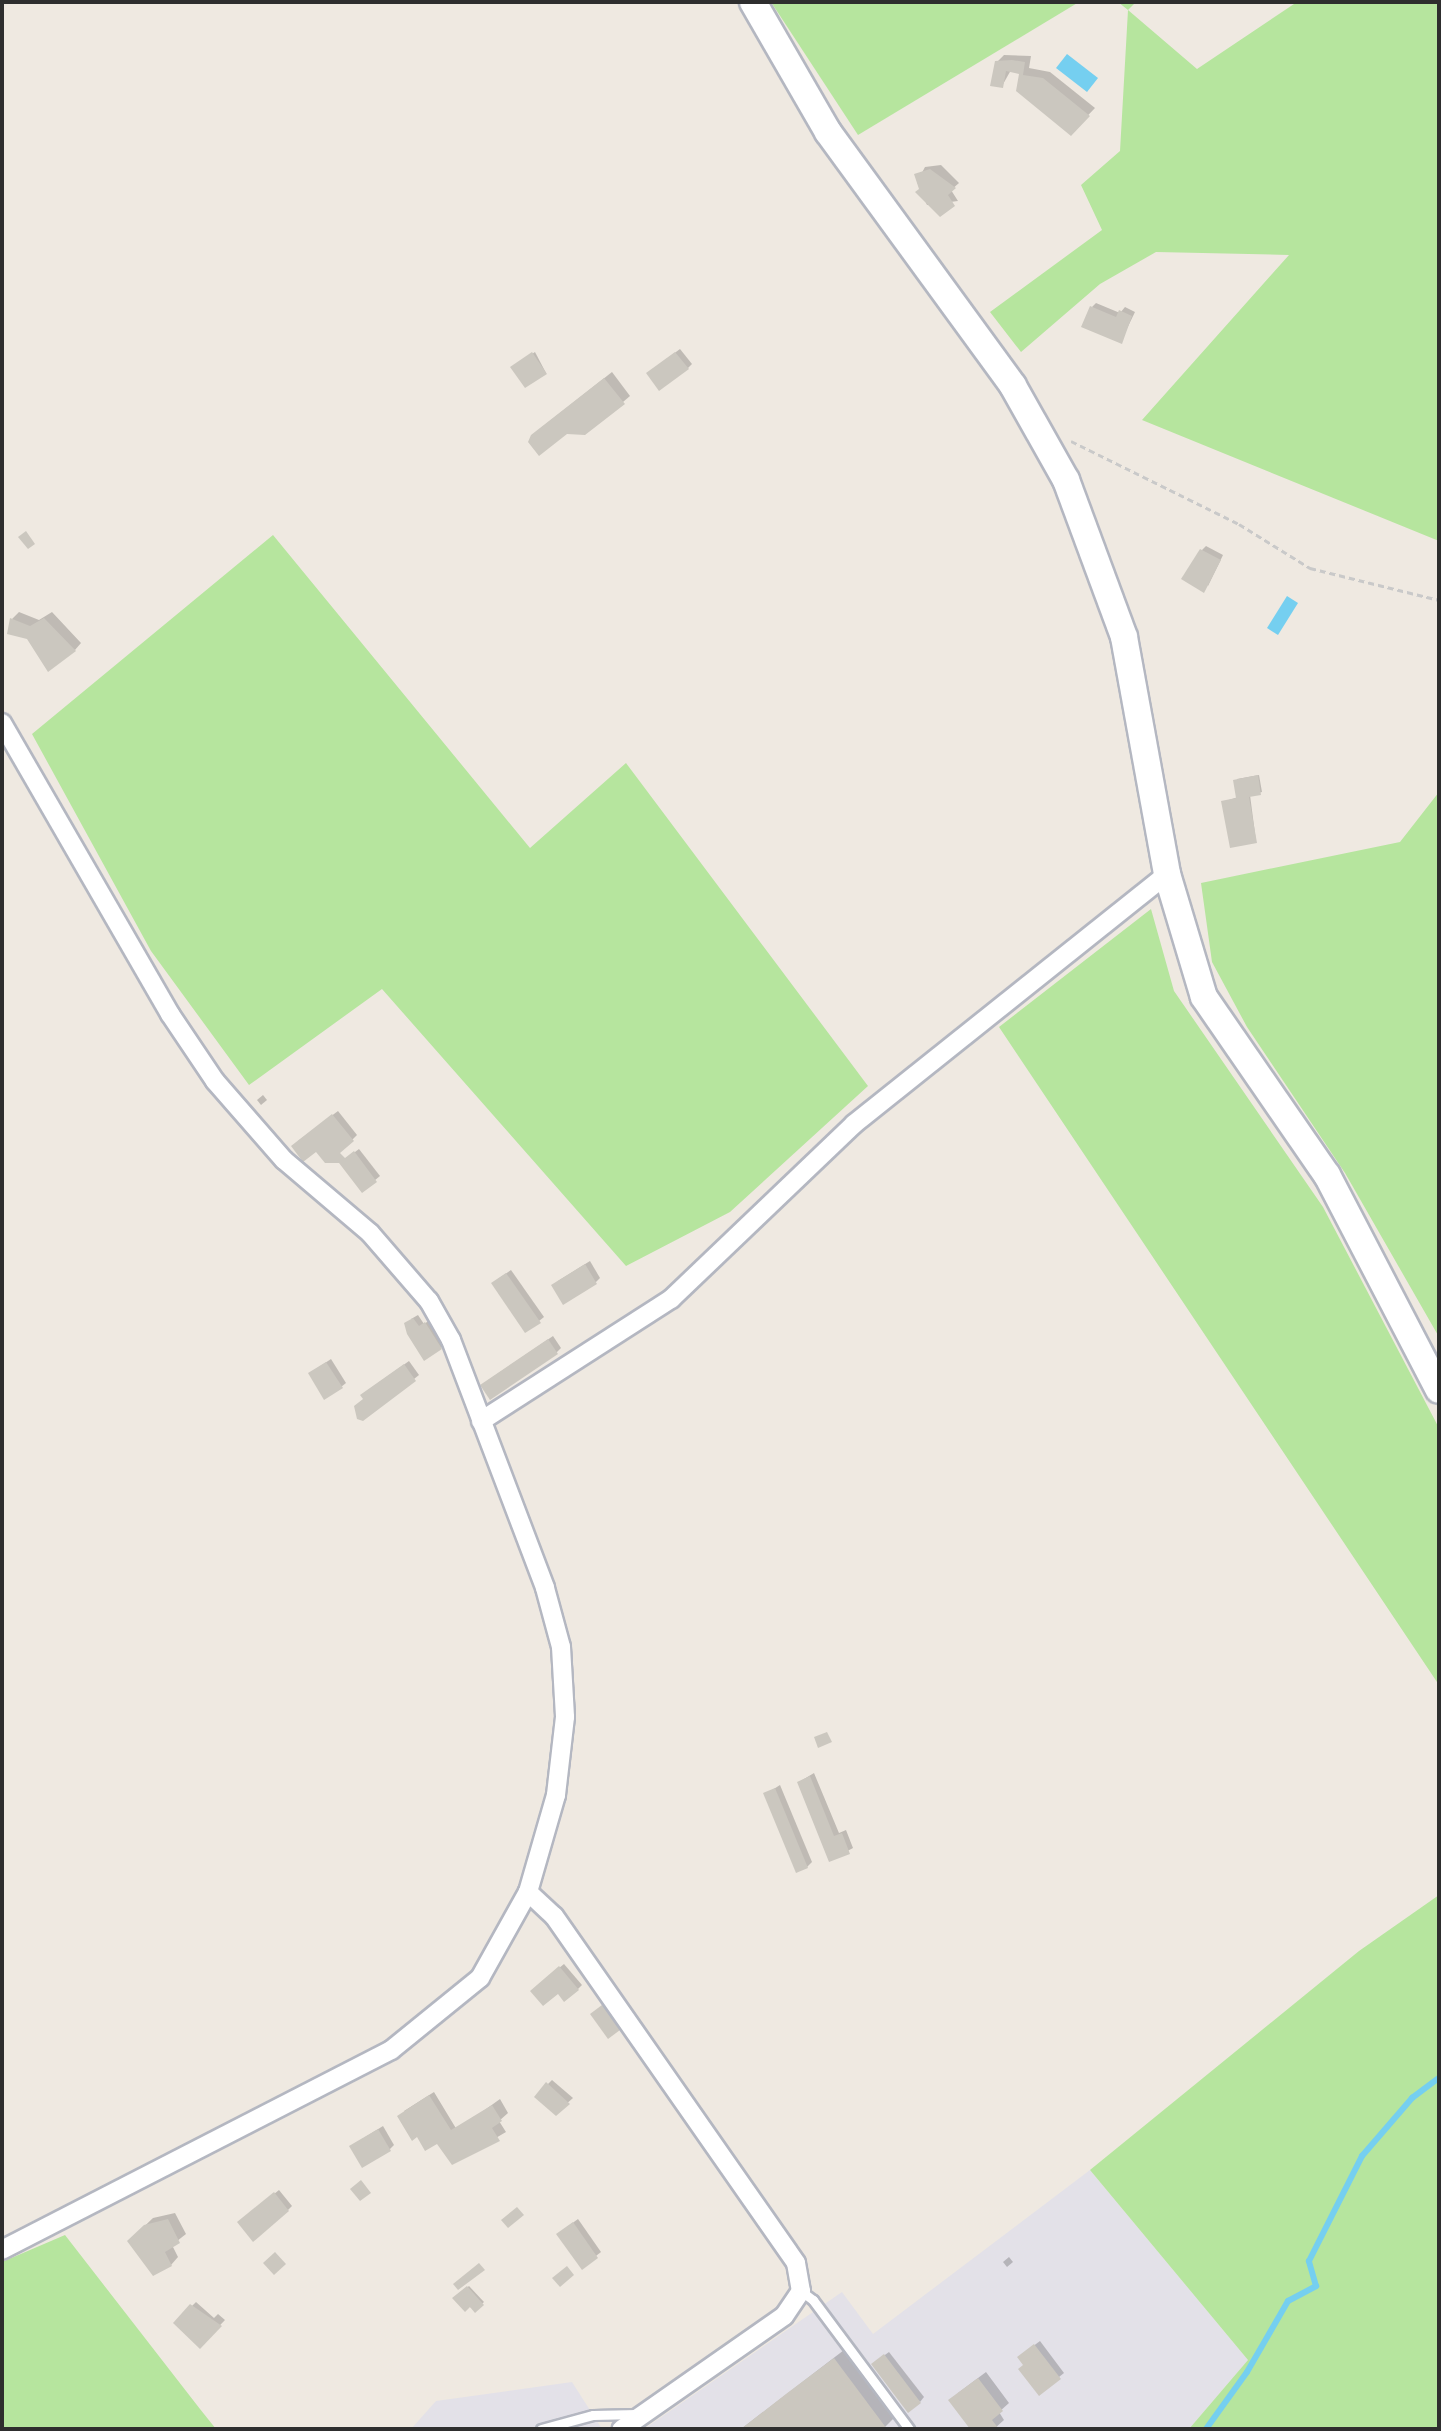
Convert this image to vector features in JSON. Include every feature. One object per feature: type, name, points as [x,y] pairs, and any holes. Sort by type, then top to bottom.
[{"type":"street","points":[[753,2],[828,132],[1013,386],[1040,433],[1098,556],[1124,637],[1167,874],[1204,997],[1327,1175],[1439,1390]]},
{"type":"street","points":[[2,723],[200,1058],[284,1160],[404,1267],[451,1340],[545,1588],[561,1647],[565,1717],[556,1795],[528,1892],[480,1978],[391,2050],[2,2250]]},
{"type":"street","points":[[481,1421],[671,1299],[854,1124],[1167,874]]},
{"type":"street","points":[[528,1892],[554,1916],[796,2263],[801,2291],[784,2316],[622,2429]]},
{"type":"lane","points":[[801,2291],[813,2300],[909,2429]]},
{"type":"lane","points":[[541,2429],[593,2415],[644,2414]]},
{"type":"path","points":[[1040,433],[1094,450],[1239,524],[1310,568],[1439,600]]},
{"type":"shaded area","points":[[1090,2170],[1248,2360],[1189,2429],[644,2429],[842,2292],[873,2334]]},
{"type":"shaded area","points":[[572,2382],[602,2429],[411,2429],[436,2401]]},
{"type":"green space","points":[[771,2],[1079,2],[858,135]]},
{"type":"green space","points":[[1118,2],[1136,2],[1128,10]]},
{"type":"green space","points":[[1297,2],[1439,2],[1439,541],[1142,420],[1289,255],[1156,252],[1100,284],[1021,352],[990,312],[1102,230],[1081,185],[1120,151],[1128,10],[1197,69]]},
{"type":"green space","points":[[273,535],[530,848],[626,763],[868,1086],[730,1212],[626,1266],[382,989],[249,1085],[151,951],[32,734]]},
{"type":"green space","points":[[1439,792],[1439,1337],[1345,1173],[1247,1027],[1212,962],[1201,883],[1400,842]]},
{"type":"green space","points":[[1151,909],[1174,991],[1323,1207],[1439,1428],[1439,1685],[999,1027]]},
{"type":"green space","points":[[1439,1895],[1439,2429],[1189,2429],[1248,2360],[1090,2170],[1359,1951]]},
{"type":"green space","points":[[65,2235],[216,2429],[2,2429],[2,2262]]},
{"type":"water","points":[[1067,54],[1098,78],[1087,92],[1056,68]]},
{"type":"water","points":[[1287,596],[1298,603],[1278,635],[1267,628]]},
{"type":"building","points":[[995,61],[1025,62],[1023,75],[1043,78],[1090,116],[1071,136],[1016,91],[1019,74],[1006,71],[1003,88],[990,86]]},
{"type":"building","points":[[930,169],[956,188],[948,195],[955,206],[940,217],[915,192],[919,189],[914,174]]},
{"type":"building","points":[[1090,306],[1116,317],[1119,310],[1132,316],[1122,344],[1081,327]]},
{"type":"building","points":[[532,352],[547,374],[525,388],[510,367]]},
{"type":"building","points":[[675,352],[689,369],[659,391],[646,373]]},
{"type":"building","points":[[604,378],[625,404],[585,435],[567,434],[539,456],[528,442],[531,435]]},
{"type":"building","points":[[26,531],[35,544],[28,549],[18,537]]},
{"type":"building","points":[[1200,549],[1221,560],[1204,593],[1181,579]]},
{"type":"building","points":[[10,618],[30,626],[44,618],[76,651],[48,672],[27,639],[7,634]]},
{"type":"building","points":[[1258,775],[1261,795],[1249,797],[1257,843],[1230,848],[1221,801],[1236,798],[1233,780]]},
{"type":"building","points":[[332,1114],[354,1141],[340,1153],[345,1158],[354,1151],[377,1182],[362,1193],[339,1163],[325,1163],[316,1152],[303,1162],[291,1146]]},
{"type":"building","points":[[585,1264],[597,1284],[563,1305],[551,1285]]},
{"type":"building","points":[[506,1273],[541,1323],[525,1333],[491,1283]]},
{"type":"building","points":[[413,1318],[419,1326],[425,1322],[442,1349],[424,1361],[407,1334],[404,1323]]},
{"type":"building","points":[[548,1339],[558,1354],[490,1400],[480,1385]]},
{"type":"building","points":[[326,1362],[343,1388],[324,1400],[308,1373]]},
{"type":"building","points":[[404,1364],[416,1381],[363,1421],[357,1419],[354,1406],[363,1399],[360,1395]]},
{"type":"building","points":[[827,1732],[832,1742],[818,1748],[814,1737]]},
{"type":"building","points":[[810,1776],[834,1836],[842,1833],[850,1854],[829,1862],[797,1782]]},
{"type":"building","points":[[775,1788],[808,1868],[796,1873],[763,1793]]},
{"type":"building","points":[[559,1966],[579,1990],[564,2002],[558,1994],[543,2006],[530,1991]]},
{"type":"building","points":[[602,2005],[620,2030],[608,2039],[590,2014]]},
{"type":"building","points":[[546,2082],[570,2104],[556,2116],[534,2097]]},
{"type":"building","points":[[429,2095],[451,2130],[492,2105],[502,2121],[492,2128],[500,2141],[452,2165],[437,2144],[425,2151],[417,2137],[412,2141],[397,2116]]},
{"type":"building","points":[[378,2129],[391,2151],[362,2168],[349,2146]]},
{"type":"building","points":[[361,2180],[371,2193],[360,2201],[350,2189]]},
{"type":"building","points":[[274,2192],[289,2211],[253,2242],[237,2222]]},
{"type":"building","points":[[517,2207],[524,2215],[508,2228],[501,2220]]},
{"type":"building","points":[[168,2219],[180,2243],[165,2252],[172,2266],[153,2276],[127,2241],[144,2225]]},
{"type":"building","points":[[573,2222],[598,2258],[582,2270],[556,2234]]},
{"type":"building","points":[[275,2252],[286,2264],[274,2275],[263,2263]]},
{"type":"building","points":[[479,2263],[485,2270],[458,2290],[453,2284]]},
{"type":"building","points":[[567,2266],[574,2275],[560,2287],[552,2278]]},
{"type":"building","points":[[467,2286],[484,2305],[475,2313],[470,2307],[465,2312],[452,2298]]},
{"type":"building","points":[[190,2304],[222,2326],[200,2349],[173,2323]]},
{"type":"building","points":[[1034,2344],[1061,2379],[1039,2396],[1018,2369],[1023,2365],[1017,2357]]},
{"type":"building","points":[[884,2354],[921,2403],[908,2413],[871,2364]]},
{"type":"building","points":[[834,2358],[887,2429],[741,2429],[786,2394]]},
{"type":"building","points":[[978,2378],[1003,2411],[992,2420],[999,2429],[970,2429],[948,2400]]},
{"type":"waterway","points":[[1206,2429],[1247,2372],[1288,2301],[1316,2286],[1309,2261],[1362,2156],[1412,2098],[1439,2078]]}]
